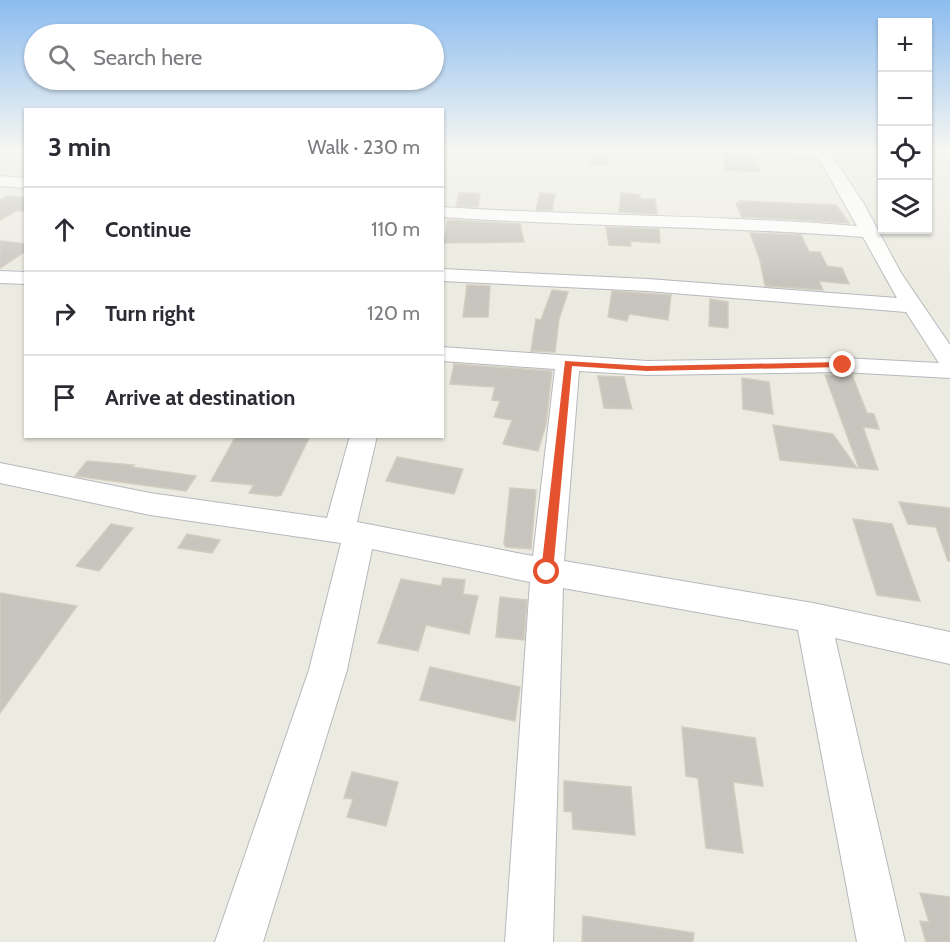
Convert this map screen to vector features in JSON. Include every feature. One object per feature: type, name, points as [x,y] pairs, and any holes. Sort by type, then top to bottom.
[{"type":"street","points":[[846,193],[891,273],[950,362]]},
{"type":"street","points":[[444,212],[543,219],[718,222],[869,232]]},
{"type":"street","points":[[444,275],[648,285],[912,306]]},
{"type":"street","points":[[0,277],[24,279]]},
{"type":"street","points":[[444,354],[647,368],[843,365],[950,371]]},
{"type":"street","points":[[529,942],[547,572],[568,363]]},
{"type":"street","points":[[239,942],[328,670],[364,438]]},
{"type":"street","points":[[0,472],[150,504],[349,532],[547,572],[813,618],[950,648]]},
{"type":"street","points":[[813,618],[881,942]]},
{"type":"building","points":[[459,193],[480,193],[478,207],[456,206]]},
{"type":"building","points":[[540,193],[555,194],[552,210],[536,210]]},
{"type":"building","points":[[621,193],[640,195],[640,199],[655,199],[657,214],[619,212]]},
{"type":"building","points":[[8,196],[24,198],[24,211],[16,211],[0,220],[0,200]]},
{"type":"building","points":[[740,201],[836,205],[849,223],[742,217],[736,203],[741,203]]},
{"type":"building","points":[[448,220],[520,224],[524,242],[444,243]]},
{"type":"building","points":[[606,227],[659,229],[660,243],[630,241],[631,246],[609,245]]},
{"type":"building","points":[[750,233],[801,235],[809,252],[820,252],[827,266],[842,268],[849,284],[819,281],[823,290],[765,286],[760,260]]},
{"type":"building","points":[[0,241],[24,244],[24,252],[0,268]]},
{"type":"building","points":[[467,285],[490,286],[488,317],[463,317]]},
{"type":"building","points":[[552,290],[568,292],[559,319],[555,352],[531,351],[536,319],[541,320]]},
{"type":"building","points":[[612,291],[671,295],[668,320],[629,314],[627,321],[608,317]]},
{"type":"building","points":[[710,299],[728,302],[728,328],[709,326]]},
{"type":"building","points":[[454,364],[552,371],[546,424],[538,451],[503,444],[512,420],[494,417],[500,401],[492,400],[495,387],[450,384]]},
{"type":"building","points":[[825,375],[852,375],[867,413],[874,414],[879,429],[863,427],[878,470],[859,468]]},
{"type":"building","points":[[598,376],[624,377],[632,409],[604,408]]},
{"type":"building","points":[[742,378],[769,382],[773,414],[743,409]]},
{"type":"building","points":[[773,425],[833,434],[857,468],[780,460]]},
{"type":"building","points":[[235,438],[309,438],[281,495],[249,493],[254,485],[211,481]]},
{"type":"building","points":[[397,457],[463,469],[454,494],[386,481]]},
{"type":"building","points":[[87,461],[134,465],[132,467],[196,476],[186,491],[75,476]]},
{"type":"building","points":[[510,488],[536,490],[531,549],[506,547],[504,544]]},
{"type":"building","points":[[899,502],[950,508],[950,561],[948,561],[936,527],[908,524]]},
{"type":"building","points":[[853,519],[892,524],[920,601],[877,595]]},
{"type":"building","points":[[111,524],[133,528],[99,571],[76,566]]},
{"type":"building","points":[[187,534],[220,540],[212,553],[178,548]]},
{"type":"building","points":[[443,578],[465,580],[463,594],[478,596],[469,634],[426,625],[418,651],[378,643],[401,579],[441,586]]},
{"type":"building","points":[[0,593],[77,606],[0,713]]},
{"type":"building","points":[[500,597],[527,600],[524,640],[496,637]]},
{"type":"building","points":[[430,667],[520,687],[515,721],[420,700]]},
{"type":"building","points":[[682,727],[755,738],[763,786],[733,782],[743,853],[706,848],[698,778],[686,776]]},
{"type":"building","points":[[352,772],[398,782],[386,826],[347,817],[353,799],[344,798]]},
{"type":"building","points":[[564,781],[631,787],[635,835],[573,829],[572,812],[564,811]]},
{"type":"building","points":[[920,893],[950,897],[950,942],[926,942],[920,921],[929,922]]},
{"type":"building","points":[[583,916],[694,933],[693,942],[582,942]]},
{"type":"route","points":[[547,572],[568,363],[647,368],[843,365]]}]
